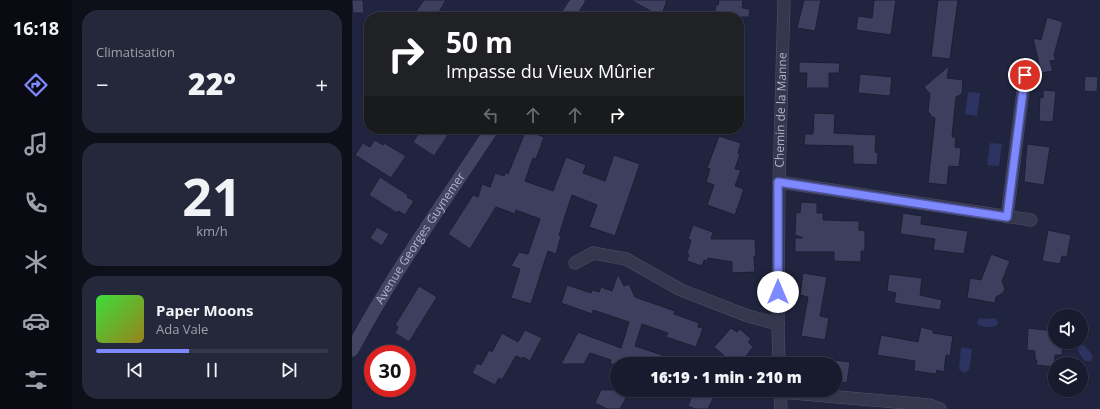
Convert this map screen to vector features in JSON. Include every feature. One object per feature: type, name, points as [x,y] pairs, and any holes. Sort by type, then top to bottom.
[{"type":"main road","points":[[570,12],[578,0]]},
{"type":"main road","name":"Avenue Georges Guynemer","points":[[352,350],[397,272],[489,134]]},
{"type":"street","name":"Chemin de la Manne","points":[[779,357],[778,182],[784,0]]},
{"type":"street","points":[[1007,217],[1025,75]]},
{"type":"street","points":[[778,182],[1031,220]]},
{"type":"street","points":[[575,263],[593,253],[626,259],[680,290],[748,316],[778,324]]},
{"type":"street","points":[[780,397],[781,409]]},
{"type":"street","points":[[842,397],[930,405],[940,409]]},
{"type":"water","points":[[968,92],[980,93],[977,116],[965,114]]},
{"type":"water","points":[[990,143],[1002,144],[999,166],[987,165]]},
{"type":"water","points":[[980,318],[996,318],[998,324],[991,327],[978,325],[977,321]]},
{"type":"water","points":[[961,347],[972,349],[969,370],[964,373],[959,369]]},
{"type":"water","points":[[1078,349],[1087,349],[1093,356],[1091,361],[1088,361],[1088,357],[1082,357]]},
{"type":"building","points":[[352,0],[363,0],[364,13],[353,13]]},
{"type":"building","points":[[424,0],[446,0],[439,12],[416,12]]},
{"type":"building","points":[[631,0],[667,0],[663,12],[652,12]]},
{"type":"building","points":[[719,0],[743,0],[742,8],[750,9],[749,17],[744,17],[744,12],[715,12],[716,5],[718,5]]},
{"type":"building","points":[[804,0],[821,0],[815,31],[797,28]]},
{"type":"building","points":[[874,0],[896,0],[891,35],[856,30],[858,16],[872,18]]},
{"type":"building","points":[[938,0],[958,0],[950,59],[931,57]]},
{"type":"building","points":[[1047,17],[1063,22],[1054,55],[1056,60],[1050,61],[1053,71],[1041,73],[1033,38],[1041,40]]},
{"type":"building","points":[[799,62],[840,63],[839,73],[829,73],[829,88],[806,88],[807,73],[799,73]]},
{"type":"building","points":[[949,66],[947,78],[963,80],[962,94],[956,97],[952,137],[956,137],[955,147],[961,148],[959,167],[949,166],[947,185],[928,183],[935,118],[932,117],[928,111],[930,94],[924,87]]},
{"type":"building","points":[[860,74],[892,77],[890,96],[858,93]]},
{"type":"building","points":[[1085,76],[1098,77],[1097,92],[1084,91]]},
{"type":"building","points":[[1043,90],[1056,91],[1053,122],[1039,121],[1040,97],[1043,98]]},
{"type":"building","points":[[814,113],[835,114],[834,133],[876,135],[875,152],[878,153],[877,165],[853,164],[853,146],[804,145],[805,134],[813,134]]},
{"type":"building","points":[[419,134],[449,134],[434,156],[413,142]]},
{"type":"building","points":[[524,134],[536,134],[544,137],[536,159],[533,158],[525,181],[553,191],[566,157],[586,165],[583,173],[605,181],[614,155],[640,164],[615,236],[589,227],[597,205],[572,195],[559,235],[561,236],[556,254],[548,251],[531,304],[511,298],[520,269],[511,266],[519,252],[528,254],[540,219],[516,210],[515,214],[496,207],[470,249],[448,234],[473,195],[478,197],[482,184],[490,187],[495,173],[504,176],[505,172],[508,174]]},
{"type":"building","points":[[719,136],[741,143],[738,153],[740,154],[735,169],[741,170],[735,186],[744,189],[735,215],[707,205],[714,185],[706,182],[710,169],[707,168]]},
{"type":"building","points":[[375,140],[383,145],[384,143],[406,156],[391,178],[355,155],[363,143],[370,147]]},
{"type":"building","points":[[1027,144],[1050,147],[1044,185],[1024,182]]},
{"type":"building","points":[[380,177],[408,195],[407,197],[414,201],[405,215],[398,211],[397,213],[369,195]]},
{"type":"building","points":[[801,202],[817,203],[817,213],[823,213],[823,220],[859,221],[859,230],[865,231],[865,251],[861,251],[861,262],[834,261],[834,252],[795,252],[795,238],[803,238],[795,235],[796,212],[800,213]]},
{"type":"building","points":[[903,213],[922,216],[921,224],[968,231],[964,254],[933,250],[935,239],[900,234]]},
{"type":"building","points":[[693,225],[713,232],[711,239],[755,239],[755,272],[732,273],[732,262],[708,258],[707,261],[704,260],[702,266],[687,261],[689,254],[687,254],[691,240],[688,239]]},
{"type":"building","points":[[377,227],[389,234],[382,246],[370,238]]},
{"type":"building","points":[[1048,230],[1071,235],[1067,257],[1062,256],[1060,264],[1042,261]]},
{"type":"building","points":[[991,254],[1010,261],[1002,281],[1005,289],[1003,293],[996,297],[995,303],[967,298],[970,278],[981,280]]},
{"type":"building","points":[[803,273],[827,277],[820,316],[829,318],[825,340],[801,336],[808,297],[800,295]]},
{"type":"building","points":[[618,274],[624,286],[629,284],[635,297],[675,311],[674,314],[699,323],[698,327],[703,328],[696,347],[666,337],[668,333],[642,324],[635,346],[668,357],[610,357],[610,360],[590,353],[584,364],[561,364],[578,332],[621,348],[629,322],[593,310],[592,314],[561,303],[567,285],[591,293],[592,290],[599,292],[601,287],[612,291]]},
{"type":"building","points":[[889,274],[922,278],[920,295],[942,300],[940,310],[894,303],[896,293],[887,291]]},
{"type":"building","points":[[419,286],[437,297],[409,342],[395,333],[398,327],[395,325]]},
{"type":"building","points":[[921,327],[933,330],[933,333],[953,336],[950,356],[946,355],[944,372],[937,370],[936,374],[914,371],[915,361],[877,355],[881,335],[918,342]]},
{"type":"building","points":[[731,328],[737,332],[740,329],[751,339],[748,342],[753,347],[745,357],[726,357],[714,347]]},
{"type":"building","points":[[1028,328],[1048,330],[1048,349],[1062,349],[1062,355],[1048,357],[1048,366],[1036,365],[1037,360],[1035,360],[1035,351],[1027,350]]},
{"type":"building","points":[[525,330],[542,338],[530,361],[523,357],[522,359],[516,356],[502,380],[499,378],[495,385],[472,373],[477,363],[481,365],[489,350],[492,352],[502,333],[518,342]]},
{"type":"building","points":[[842,361],[850,362],[847,383],[842,382]]},
{"type":"building","points":[[601,390],[610,390],[610,397],[626,397],[620,409],[607,409],[595,403]]},
{"type":"building","points":[[691,397],[714,397],[708,409],[695,409],[688,406]]},
{"type":"route","points":[[778,292],[778,182],[1007,217],[1025,75]]}]
